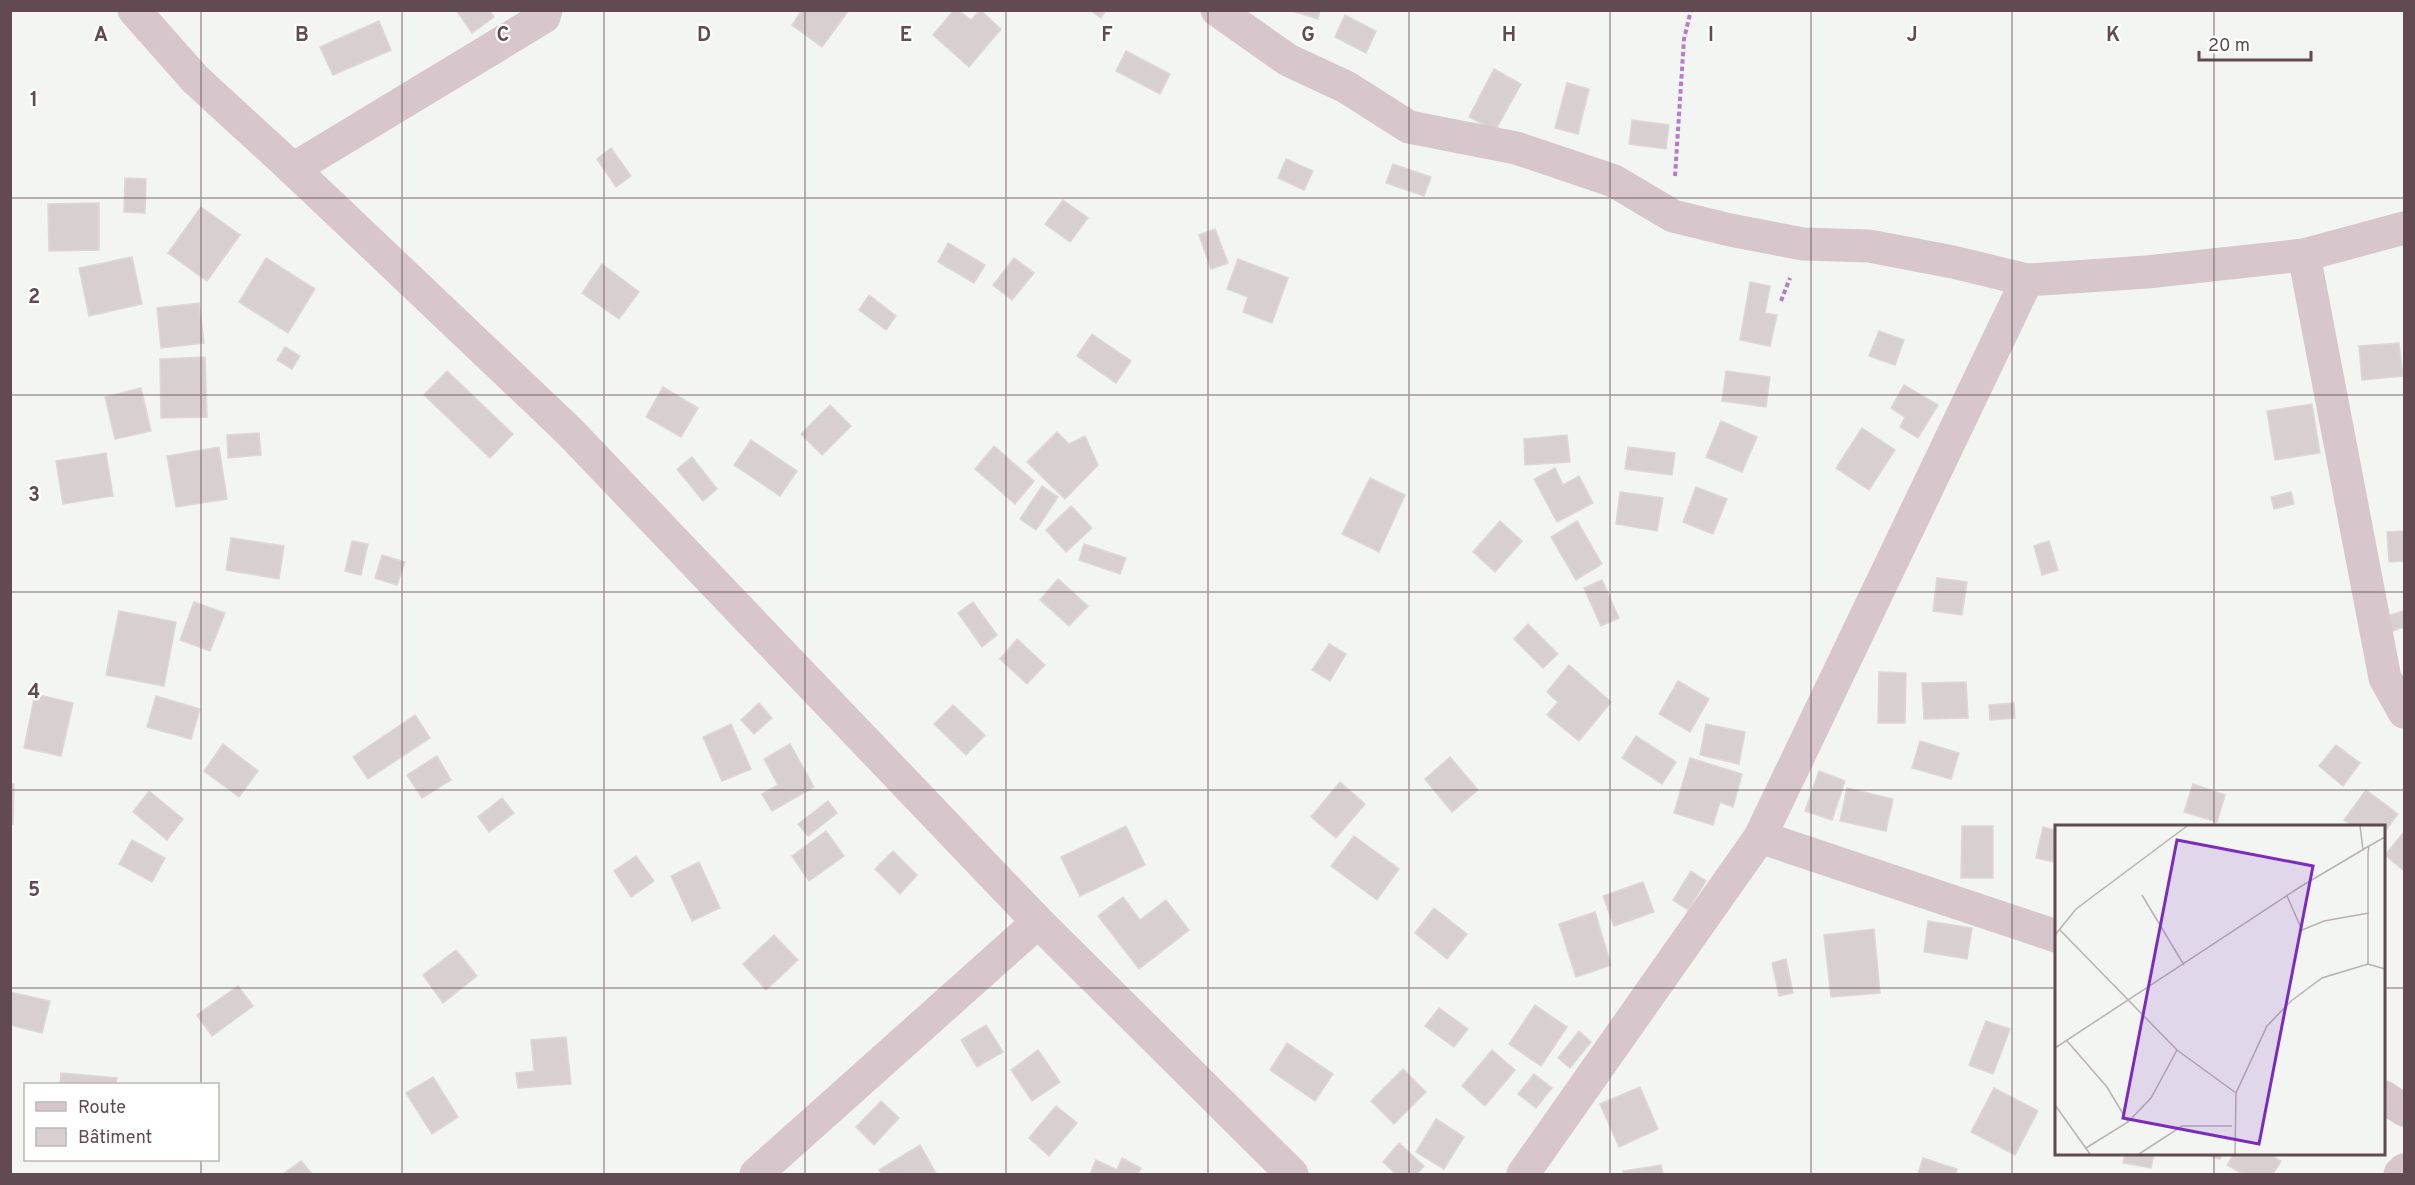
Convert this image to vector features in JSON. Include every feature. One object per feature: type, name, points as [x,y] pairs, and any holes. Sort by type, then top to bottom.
[{"type":"street","points":[[134,10],[195,80],[293,169],[569,431],[1038,922],[1292,1174]]},
{"type":"street","points":[[293,169],[544,16],[546,10]]},
{"type":"street","points":[[1217,10],[1288,60],[1346,87],[1408,127],[1516,148],[1614,181],[1673,216],[1803,244],[1869,246],[1953,262],[2026,280],[2147,272],[2304,255],[2404,228]]},
{"type":"street","points":[[2304,255],[2385,678],[2404,712]]},
{"type":"street","points":[[1523,1174],[1760,837],[2026,280]]},
{"type":"street","points":[[1760,837],[2055,936]]},
{"type":"street","points":[[756,1174],[1038,922]]},
{"type":"street","points":[[2385,1098],[2404,1110]]},
{"type":"street","points":[[2400,1174],[2404,1170]]},
{"type":"path","points":[[1673,216],[1684,39],[1691,10]]},
{"type":"building","points":[[456,10],[489,10],[494,17],[472,33]]},
{"type":"building","points":[[802,10],[849,10],[822,47],[792,25]]},
{"type":"building","points":[[954,10],[958,10],[971,20],[980,10],[1001,29],[969,67],[933,35]]},
{"type":"building","points":[[1090,10],[1106,10],[1101,18]]},
{"type":"building","points":[[1289,10],[1320,10],[1318,19]]},
{"type":"building","points":[[1345,15],[1376,31],[1366,53],[1335,37]]},
{"type":"building","points":[[379,21],[391,50],[333,75],[320,47]]},
{"type":"building","points":[[1126,51],[1170,74],[1160,94],[1116,71]]},
{"type":"building","points":[[1494,69],[1521,84],[1495,131],[1469,117]]},
{"type":"building","points":[[1567,83],[1589,89],[1578,134],[1555,128]]},
{"type":"building","points":[[1632,120],[1669,125],[1666,149],[1629,144]]},
{"type":"building","points":[[611,148],[631,176],[616,187],[597,159]]},
{"type":"building","points":[[1286,159],[1313,171],[1304,190],[1278,178]]},
{"type":"building","points":[[1393,164],[1431,177],[1424,196],[1386,183]]},
{"type":"building","points":[[125,178],[146,179],[145,213],[124,212]]},
{"type":"building","points":[[1063,200],[1088,218],[1070,242],[1045,224]]},
{"type":"building","points":[[99,203],[99,250],[49,251],[48,204]]},
{"type":"building","points":[[201,207],[240,235],[207,281],[168,253]]},
{"type":"building","points":[[1215,229],[1228,263],[1211,269],[1199,235]]},
{"type":"building","points":[[948,243],[985,265],[974,283],[938,262]]},
{"type":"building","points":[[132,257],[142,304],[89,316],[79,268]]},
{"type":"building","points":[[266,258],[315,289],[288,333],[239,302]]},
{"type":"building","points":[[1014,258],[1034,273],[1012,300],[993,285]]},
{"type":"building","points":[[1238,259],[1288,278],[1272,323],[1243,312],[1248,297],[1227,289]]},
{"type":"building","points":[[602,264],[639,292],[619,319],[582,293]]},
{"type":"building","points":[[1750,282],[1770,286],[1765,313],[1777,315],[1770,346],[1740,340]]},
{"type":"building","points":[[869,295],[896,316],[886,330],[859,310]]},
{"type":"building","points":[[199,303],[204,343],[161,348],[157,308]]},
{"type":"building","points":[[1879,331],[1904,340],[1895,365],[1869,356]]},
{"type":"building","points":[[1092,334],[1131,361],[1116,383],[1077,356]]},
{"type":"building","points":[[2399,343],[2403,376],[2362,380],[2359,346]]},
{"type":"building","points":[[285,347],[300,356],[292,369],[277,360]]},
{"type":"building","points":[[205,357],[207,417],[161,418],[160,359]]},
{"type":"building","points":[[447,371],[513,434],[490,458],[424,395]]},
{"type":"building","points":[[1726,371],[1770,377],[1766,407],[1722,401]]},
{"type":"building","points":[[1904,385],[1938,405],[1918,438],[1900,427],[1905,417],[1891,408]]},
{"type":"building","points":[[663,387],[698,408],[681,437],[646,417]]},
{"type":"building","points":[[141,388],[151,431],[115,439],[105,397]]},
{"type":"building","points":[[2312,404],[2320,453],[2275,460],[2267,411]]},
{"type":"building","points":[[830,405],[851,426],[822,455],[801,434]]},
{"type":"building","points":[[1721,421],[1757,437],[1742,472],[1706,457]]},
{"type":"building","points":[[1862,428],[1895,450],[1869,490],[1836,468]]},
{"type":"building","points":[[1057,432],[1069,444],[1085,436],[1098,465],[1065,499],[1027,462]]},
{"type":"building","points":[[259,433],[261,455],[228,458],[227,435]]},
{"type":"building","points":[[1567,435],[1570,462],[1525,465],[1524,439]]},
{"type":"building","points":[[751,440],[797,471],[780,496],[734,465]]},
{"type":"building","points":[[994,446],[1034,481],[1015,504],[975,469]]},
{"type":"building","points":[[219,447],[227,499],[176,507],[167,456]]},
{"type":"building","points":[[1628,447],[1675,453],[1672,475],[1625,469]]},
{"type":"building","points":[[106,453],[113,496],[63,504],[56,461]]},
{"type":"building","points":[[692,457],[717,489],[703,501],[677,469]]},
{"type":"building","points":[[1555,468],[1563,485],[1579,476],[1593,503],[1557,522],[1534,479]]},
{"type":"building","points":[[1370,478],[1405,495],[1379,552],[1342,534]]},
{"type":"building","points":[[1042,486],[1058,497],[1036,530],[1020,519]]},
{"type":"building","points":[[1696,487],[1727,499],[1713,534],[1683,522]]},
{"type":"building","points":[[1620,492],[1663,498],[1657,531],[1616,524]]},
{"type":"building","points":[[2291,492],[2294,504],[2274,509],[2271,497]]},
{"type":"building","points":[[1071,506],[1092,528],[1066,552],[1046,530]]},
{"type":"building","points":[[1500,521],[1522,541],[1495,572],[1473,552]]},
{"type":"building","points":[[1577,521],[1602,564],[1576,580],[1551,537]]},
{"type":"building","points":[[2404,531],[2404,561],[2389,562],[2387,532]]},
{"type":"building","points":[[231,538],[284,546],[279,579],[226,570]]},
{"type":"building","points":[[352,541],[368,544],[361,575],[345,571]]},
{"type":"building","points":[[2049,541],[2058,570],[2042,575],[2034,546]]},
{"type":"building","points":[[1084,544],[1126,558],[1120,574],[1079,560]]},
{"type":"building","points":[[382,555],[405,562],[397,585],[375,578]]},
{"type":"building","points":[[1937,578],[1967,582],[1962,615],[1933,611]]},
{"type":"building","points":[[1058,579],[1088,606],[1069,626],[1040,600]]},
{"type":"building","points":[[1602,580],[1619,618],[1601,626],[1584,588]]},
{"type":"building","points":[[194,602],[225,613],[210,651],[180,640]]},
{"type":"building","points":[[973,602],[997,635],[982,647],[958,613]]},
{"type":"building","points":[[119,611],[176,622],[164,686],[106,675]]},
{"type":"building","points":[[2403,611],[2404,627],[2390,632],[2384,617]]},
{"type":"building","points":[[1528,624],[1558,654],[1543,668],[1514,639]]},
{"type":"building","points":[[1017,639],[1045,665],[1027,684],[1000,659]]},
{"type":"building","points":[[1329,644],[1346,654],[1330,681],[1312,670]]},
{"type":"building","points":[[1569,665],[1611,702],[1579,741],[1547,715],[1558,702],[1547,692]]},
{"type":"building","points":[[1879,672],[1906,673],[1905,723],[1878,723]]},
{"type":"building","points":[[1678,681],[1709,699],[1690,732],[1659,714]]},
{"type":"building","points":[[1966,682],[1968,718],[1924,719],[1922,683]]},
{"type":"building","points":[[35,694],[73,703],[61,756],[24,748]]},
{"type":"building","points":[[156,696],[200,709],[191,739],[147,727]]},
{"type":"building","points":[[759,703],[772,718],[754,734],[741,720]]},
{"type":"building","points":[[2014,703],[2015,718],[1990,720],[1989,705]]},
{"type":"building","points":[[953,705],[985,735],[966,755],[934,724]]},
{"type":"building","points":[[415,715],[430,738],[368,779],[353,757]]},
{"type":"building","points":[[731,724],[751,769],[722,781],[703,737]]},
{"type":"building","points":[[1706,724],[1745,732],[1739,764],[1700,755]]},
{"type":"building","points":[[1636,736],[1676,762],[1662,784],[1622,758]]},
{"type":"building","points":[[1920,741],[1959,753],[1951,779],[1912,768]]},
{"type":"building","points":[[223,744],[258,771],[239,797],[204,771]]},
{"type":"building","points":[[790,744],[814,787],[772,811],[762,794],[778,785],[764,759]]},
{"type":"building","points":[[2336,745],[2360,763],[2343,786],[2319,766]]},
{"type":"building","points":[[437,756],[451,780],[422,798],[407,775]]},
{"type":"building","points":[[1450,757],[1478,790],[1452,812],[1425,779]]},
{"type":"building","points":[[1690,758],[1742,774],[1733,807],[1720,802],[1713,825],[1674,813]]},
{"type":"building","points":[[1819,771],[1845,781],[1832,820],[1805,811]]},
{"type":"building","points":[[1340,782],[1365,804],[1336,838],[1311,817]]},
{"type":"building","points":[[10,784],[14,784],[13,824],[10,823]]},
{"type":"building","points":[[2193,784],[2225,795],[2217,822],[2184,812]]},
{"type":"building","points":[[1847,788],[1893,799],[1886,831],[1840,821]]},
{"type":"building","points":[[2366,790],[2398,814],[2385,832],[2385,825],[2352,825],[2344,820]]},
{"type":"building","points":[[149,791],[183,819],[167,840],[133,812]]},
{"type":"building","points":[[502,798],[514,813],[489,832],[478,817]]},
{"type":"building","points":[[828,801],[837,813],[808,836],[798,824]]},
{"type":"building","points":[[1126,826],[1145,865],[1080,896],[1061,857]]},
{"type":"building","points":[[1962,826],[1993,826],[1993,878],[1961,878]]},
{"type":"building","points":[[2043,827],[2055,830],[2054,862],[2036,858]]},
{"type":"building","points":[[826,831],[844,856],[809,881],[792,856]]},
{"type":"building","points":[[2404,832],[2404,871],[2385,855]]},
{"type":"building","points":[[1354,836],[1399,869],[1377,900],[1331,866]]},
{"type":"building","points":[[132,840],[165,858],[152,882],[119,864]]},
{"type":"building","points":[[893,851],[917,875],[900,894],[875,869]]},
{"type":"building","points":[[636,856],[654,881],[631,897],[614,871]]},
{"type":"building","points":[[699,862],[720,908],[692,921],[671,876]]},
{"type":"building","points":[[1691,871],[1706,881],[1688,910],[1673,900]]},
{"type":"building","points":[[1643,882],[1654,912],[1614,926],[1603,896]]},
{"type":"building","points":[[1123,897],[1140,920],[1166,900],[1189,930],[1139,969],[1098,916]]},
{"type":"building","points":[[1434,908],[1467,934],[1447,959],[1415,933]]},
{"type":"building","points":[[1595,912],[1611,965],[1576,977],[1559,924]]},
{"type":"building","points":[[1928,921],[1972,928],[1967,959],[1924,952]]},
{"type":"building","points":[[1874,929],[1880,993],[1831,997],[1824,935]]},
{"type":"building","points":[[774,935],[798,960],[766,990],[743,964]]},
{"type":"building","points":[[456,950],[477,976],[443,1003],[423,975]]},
{"type":"building","points":[[1786,959],[1793,993],[1779,996],[1772,963]]},
{"type":"building","points":[[238,986],[253,1006],[212,1036],[197,1015]]},
{"type":"building","points":[[10,992],[50,1001],[42,1033],[10,1025]]},
{"type":"building","points":[[1535,1005],[1567,1027],[1541,1066],[1509,1044]]},
{"type":"building","points":[[1439,1008],[1468,1029],[1454,1047],[1425,1026]]},
{"type":"building","points":[[1986,1021],[2010,1029],[1993,1074],[1969,1065]]},
{"type":"building","points":[[986,1025],[1003,1052],[977,1067],[961,1040]]},
{"type":"building","points":[[1579,1031],[1591,1042],[1570,1068],[1558,1058]]},
{"type":"building","points":[[566,1037],[571,1084],[518,1088],[516,1073],[534,1071],[531,1040]]},
{"type":"building","points":[[1287,1043],[1333,1074],[1315,1101],[1270,1070]]},
{"type":"building","points":[[1038,1050],[1060,1082],[1032,1101],[1011,1070]]},
{"type":"building","points":[[1492,1050],[1515,1070],[1485,1106],[1462,1086]]},
{"type":"building","points":[[1403,1069],[1426,1092],[1394,1124],[1371,1101]]},
{"type":"building","points":[[61,1073],[117,1078],[116,1083],[60,1083]]},
{"type":"building","points":[[1534,1074],[1552,1088],[1536,1108],[1518,1094]]},
{"type":"building","points":[[433,1077],[458,1117],[432,1134],[406,1093]]},
{"type":"building","points":[[1640,1087],[1658,1129],[1619,1147],[1600,1104]]},
{"type":"building","points":[[1994,1088],[2038,1111],[2015,1155],[1971,1132]]},
{"type":"building","points":[[881,1101],[899,1118],[874,1145],[856,1127]]},
{"type":"building","points":[[1056,1106],[1077,1123],[1049,1156],[1029,1138]]},
{"type":"building","points":[[1436,1119],[1464,1137],[1444,1169],[1416,1152]]},
{"type":"building","points":[[1399,1143],[1424,1166],[1417,1174],[1396,1174],[1383,1162]]},
{"type":"building","points":[[920,1145],[936,1173],[882,1174],[879,1170]]},
{"type":"building","points":[[2125,1155],[2154,1155],[2151,1168],[2123,1163]]},
{"type":"building","points":[[2206,1155],[2222,1155],[2220,1159]]},
{"type":"building","points":[[2233,1155],[2270,1155],[2281,1161],[2273,1174],[2243,1174],[2227,1165]]},
{"type":"building","points":[[1122,1158],[1141,1168],[1138,1174],[1090,1174],[1096,1160],[1117,1170]]},
{"type":"building","points":[[1923,1158],[1957,1169],[1956,1174],[1918,1174]]},
{"type":"building","points":[[301,1161],[312,1174],[283,1174]]},
{"type":"building","points":[[1661,1165],[1663,1174],[1624,1174],[1623,1171]]}]
